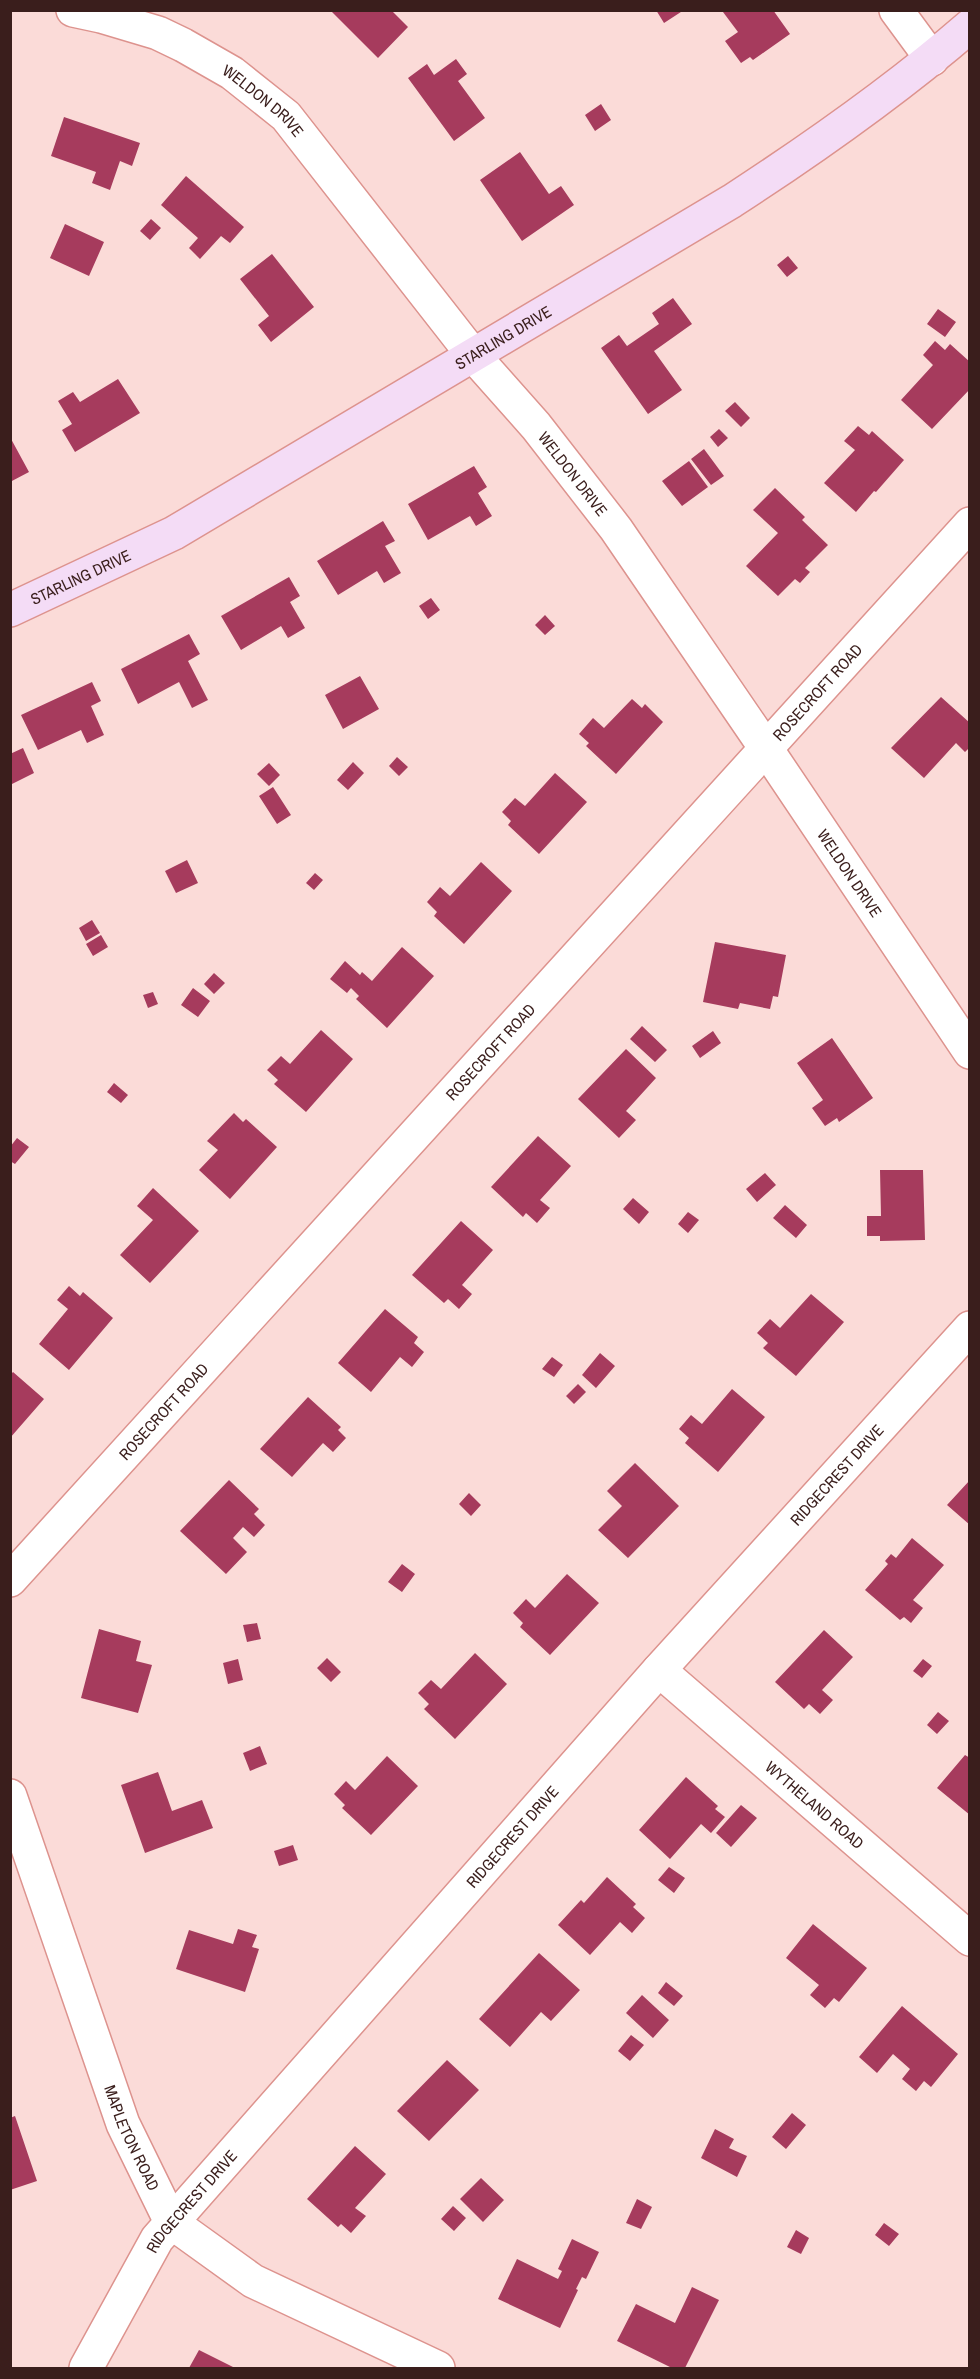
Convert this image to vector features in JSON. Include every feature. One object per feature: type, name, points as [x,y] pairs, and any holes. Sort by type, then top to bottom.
[{"type":"street","name":"WELDON DRIVE","points":[[73,10],[158,33],[183,45],[232,74],[286,116],[473,355],[536,426],[616,529],[969,1052]]},
{"type":"street","points":[[896,10],[932,58]]},
{"type":"street","name":"STARLING DRIVE","points":[[10,610],[174,533],[732,201],[802,156],[908,79],[969,26]]},
{"type":"street","name":"ROSECROFT ROAD","points":[[10,1580],[969,524]]},
{"type":"street","name":"RIDGECREST DRIVE","points":[[86,2368],[157,2239],[659,1670],[969,1328]]},
{"type":"street","name":"WYTHELAND ROAD","points":[[659,1670],[969,1939]]},
{"type":"street","name":"MAPLETON ROAD","points":[[10,1796],[123,2124],[171,2223],[253,2281],[438,2368]]},
{"type":"building","points":[[330,10],[391,10],[408,27],[378,58]]},
{"type":"building","points":[[656,10],[684,10],[664,23]]},
{"type":"building","points":[[725,10],[773,10],[790,34],[753,60],[750,57],[741,63],[725,41],[738,32],[723,12]]},
{"type":"building","points":[[456,59],[467,74],[458,81],[485,118],[454,141],[408,78],[427,64],[434,75]]},
{"type":"building","points":[[601,104],[611,120],[595,131],[585,115]]},
{"type":"building","points":[[64,117],[140,143],[132,166],[120,161],[110,190],[92,183],[96,172],[51,156]]},
{"type":"building","points":[[520,152],[549,194],[561,186],[574,205],[522,241],[480,180]]},
{"type":"building","points":[[186,176],[244,227],[230,243],[221,236],[200,259],[189,248],[198,238],[161,205]]},
{"type":"building","points":[[151,219],[161,228],[150,240],[140,231]]},
{"type":"building","points":[[65,224],[104,242],[89,276],[50,258]]},
{"type":"building","points":[[272,254],[314,307],[271,342],[258,325],[269,316],[240,279]]},
{"type":"building","points":[[788,256],[798,268],[787,277],[777,265]]},
{"type":"building","points":[[673,298],[692,324],[654,351],[682,390],[648,414],[601,348],[619,335],[627,346],[659,324],[652,313]]},
{"type":"building","points":[[938,309],[956,322],[945,337],[927,324]]},
{"type":"building","points":[[935,341],[945,350],[950,344],[970,362],[970,389],[932,429],[901,400],[933,365],[923,355]]},
{"type":"building","points":[[118,379],[140,413],[75,452],[62,430],[72,424],[58,401],[73,392],[80,402]]},
{"type":"building","points":[[735,402],[750,418],[741,427],[725,411]]},
{"type":"building","points":[[858,426],[869,435],[872,431],[904,460],[856,512],[824,483],[855,450],[844,441]]},
{"type":"building","points":[[719,429],[728,438],[718,447],[710,437]]},
{"type":"building","points":[[10,437],[29,472],[10,482]]},
{"type":"building","points":[[704,449],[724,476],[711,485],[691,459]]},
{"type":"building","points":[[689,461],[708,487],[682,506],[662,481]]},
{"type":"building","points":[[474,466],[487,487],[478,493],[492,516],[476,526],[470,516],[428,540],[408,504]]},
{"type":"building","points":[[775,488],[805,517],[802,520],[828,545],[805,568],[810,572],[800,583],[795,579],[778,596],[746,566],[778,533],[753,510]]},
{"type":"building","points":[[383,521],[395,541],[385,546],[401,573],[384,583],[377,571],[338,595],[317,561]]},
{"type":"building","points":[[289,577],[300,596],[290,602],[305,628],[288,638],[281,626],[241,650],[221,616]]},
{"type":"building","points":[[431,598],[440,610],[428,619],[419,606]]},
{"type":"building","points":[[545,615],[555,626],[545,635],[535,625]]},
{"type":"building","points":[[189,634],[200,654],[188,661],[208,700],[192,708],[179,682],[138,704],[121,669]]},
{"type":"building","points":[[360,676],[379,709],[343,729],[325,695]]},
{"type":"building","points":[[92,682],[101,701],[91,706],[104,735],[87,743],[81,730],[38,750],[21,715]]},
{"type":"building","points":[[941,697],[970,723],[970,747],[965,752],[956,743],[924,778],[891,748]]},
{"type":"building","points":[[632,699],[642,708],[645,704],[663,722],[616,774],[586,746],[589,743],[579,734],[593,718],[604,728]]},
{"type":"building","points":[[23,748],[34,773],[12,784],[10,754]]},
{"type":"building","points":[[397,757],[408,767],[399,776],[389,766]]},
{"type":"building","points":[[353,762],[364,773],[348,790],[337,780]]},
{"type":"building","points":[[269,763],[280,775],[269,786],[257,774]]},
{"type":"building","points":[[555,773],[587,802],[539,854],[508,825],[511,821],[502,812],[515,798],[525,806]]},
{"type":"building","points":[[273,787],[291,815],[277,824],[259,796]]},
{"type":"building","points":[[187,860],[198,883],[176,893],[165,871]]},
{"type":"building","points":[[481,862],[512,891],[464,944],[434,916],[437,912],[427,902],[440,887],[450,896]]},
{"type":"building","points":[[315,873],[323,880],[314,890],[306,883]]},
{"type":"building","points":[[92,920],[100,933],[86,941],[79,928]]},
{"type":"building","points":[[101,935],[108,947],[93,956],[86,944]]},
{"type":"building","points":[[715,942],[786,955],[778,997],[773,996],[770,1009],[740,1003],[738,1009],[703,1002]]},
{"type":"building","points":[[402,947],[434,976],[387,1028],[356,999],[359,996],[351,988],[347,993],[330,979],[345,961],[360,975],[362,972],[372,981]]},
{"type":"building","points":[[214,973],[225,983],[214,994],[204,984]]},
{"type":"building","points":[[193,988],[210,1001],[198,1017],[181,1005]]},
{"type":"building","points":[[153,992],[158,1004],[148,1008],[143,995]]},
{"type":"building","points":[[642,1026],[667,1050],[655,1062],[630,1039]]},
{"type":"building","points":[[321,1030],[353,1059],[306,1112],[274,1084],[278,1080],[267,1070],[281,1056],[290,1064]]},
{"type":"building","points":[[713,1031],[721,1043],[700,1058],[692,1046]]},
{"type":"building","points":[[832,1038],[873,1098],[839,1122],[837,1118],[825,1126],[812,1108],[823,1100],[797,1063]]},
{"type":"building","points":[[626,1049],[656,1078],[626,1111],[636,1120],[619,1138],[578,1099]]},
{"type":"building","points":[[114,1083],[128,1095],[121,1103],[107,1092]]},
{"type":"building","points":[[234,1113],[243,1122],[246,1119],[277,1147],[230,1199],[199,1170],[218,1150],[207,1141]]},
{"type":"building","points":[[538,1136],[571,1166],[540,1200],[550,1208],[537,1223],[526,1213],[523,1217],[491,1187]]},
{"type":"building","points":[[17,1138],[29,1147],[15,1164],[10,1161],[10,1147]]},
{"type":"building","points":[[880,1170],[923,1170],[925,1240],[880,1241],[880,1236],[867,1236],[867,1216],[881,1216]]},
{"type":"building","points":[[765,1173],[776,1185],[757,1202],[746,1189]]},
{"type":"building","points":[[153,1188],[199,1231],[150,1283],[120,1255],[153,1220],[137,1206]]},
{"type":"building","points":[[633,1198],[649,1212],[639,1224],[623,1209]]},
{"type":"building","points":[[785,1205],[807,1225],[796,1238],[773,1218]]},
{"type":"building","points":[[688,1212],[699,1220],[688,1233],[678,1224]]},
{"type":"building","points":[[461,1221],[493,1250],[462,1285],[472,1294],[459,1309],[448,1299],[444,1303],[412,1275]]},
{"type":"building","points":[[69,1286],[80,1296],[83,1292],[113,1318],[69,1370],[39,1344],[68,1309],[57,1300]]},
{"type":"building","points":[[811,1294],[844,1322],[796,1376],[763,1348],[768,1343],[757,1333],[770,1319],[780,1328]]},
{"type":"building","points":[[385,1309],[418,1337],[414,1343],[424,1352],[412,1367],[400,1357],[371,1392],[338,1363]]},
{"type":"building","points":[[600,1353],[615,1366],[596,1388],[582,1375]]},
{"type":"building","points":[[552,1357],[563,1365],[554,1377],[542,1369]]},
{"type":"building","points":[[13,1372],[44,1399],[10,1438],[10,1375]]},
{"type":"building","points":[[578,1384],[586,1392],[574,1404],[566,1396]]},
{"type":"building","points":[[732,1389],[765,1417],[718,1472],[685,1443],[689,1438],[679,1429],[691,1415],[702,1424]]},
{"type":"building","points":[[308,1397],[341,1427],[338,1430],[346,1438],[333,1452],[323,1443],[292,1477],[260,1449]]},
{"type":"building","points":[[635,1463],[679,1506],[628,1558],[598,1530],[622,1506],[607,1491]]},
{"type":"building","points":[[229,1480],[259,1509],[254,1514],[265,1525],[254,1537],[243,1527],[233,1538],[247,1552],[226,1574],[180,1531]]},
{"type":"building","points":[[970,1480],[970,1525],[947,1505]]},
{"type":"building","points":[[469,1493],[481,1505],[471,1516],[459,1504]]},
{"type":"building","points":[[912,1538],[944,1565],[913,1600],[923,1608],[911,1623],[904,1617],[900,1620],[865,1590],[888,1564],[885,1561],[891,1554],[896,1558]]},
{"type":"building","points":[[402,1564],[415,1574],[402,1592],[388,1582]]},
{"type":"building","points":[[567,1574],[599,1603],[550,1655],[520,1627],[523,1623],[513,1613],[526,1599],[535,1608]]},
{"type":"building","points":[[257,1623],[261,1639],[247,1642],[243,1625]]},
{"type":"building","points":[[99,1629],[141,1641],[136,1661],[152,1665],[138,1713],[81,1698]]},
{"type":"building","points":[[824,1630],[853,1657],[822,1690],[833,1700],[820,1714],[809,1704],[804,1709],[775,1682]]},
{"type":"building","points":[[475,1653],[507,1684],[455,1739],[424,1709],[429,1704],[418,1693],[431,1680],[441,1689]]},
{"type":"building","points":[[327,1658],[341,1672],[331,1682],[317,1668]]},
{"type":"building","points":[[238,1659],[243,1680],[228,1684],[223,1663]]},
{"type":"building","points":[[923,1659],[932,1666],[922,1678],[913,1671]]},
{"type":"building","points":[[938,1712],[949,1721],[937,1734],[927,1725]]},
{"type":"building","points":[[260,1746],[267,1764],[250,1771],[243,1753]]},
{"type":"building","points":[[965,1755],[970,1758],[970,1815],[937,1788]]},
{"type":"building","points":[[387,1756],[418,1786],[371,1835],[342,1808],[345,1805],[334,1794],[346,1781],[355,1790]]},
{"type":"building","points":[[158,1772],[172,1811],[202,1800],[213,1828],[145,1853],[121,1785]]},
{"type":"building","points":[[686,1777],[718,1806],[715,1809],[725,1817],[711,1833],[701,1824],[670,1859],[639,1830]]},
{"type":"building","points":[[741,1805],[757,1818],[731,1847],[716,1833]]},
{"type":"building","points":[[293,1845],[298,1860],[279,1866],[274,1851]]},
{"type":"building","points":[[669,1867],[685,1878],[674,1893],[658,1880]]},
{"type":"building","points":[[607,1877],[636,1904],[633,1907],[645,1918],[632,1933],[620,1922],[590,1955],[558,1925],[581,1900],[584,1903]]},
{"type":"building","points":[[813,1924],[867,1968],[839,2002],[834,1998],[825,2008],[810,1995],[819,1985],[786,1958]]},
{"type":"building","points":[[238,1929],[257,1935],[252,1947],[259,1949],[245,1992],[176,1969],[189,1930],[233,1944]]},
{"type":"building","points":[[539,1953],[580,1990],[551,2021],[541,2012],[510,2047],[479,2019]]},
{"type":"building","points":[[666,1982],[683,1996],[674,2006],[658,1993]]},
{"type":"building","points":[[642,1995],[669,2020],[653,2038],[626,2013]]},
{"type":"building","points":[[902,2006],[958,2054],[931,2087],[924,2081],[916,2091],[902,2079],[910,2069],[893,2054],[877,2073],[859,2057]]},
{"type":"building","points":[[631,2035],[644,2045],[630,2061],[618,2051]]},
{"type":"building","points":[[447,2060],[479,2090],[429,2141],[397,2111]]},
{"type":"building","points":[[792,2113],[806,2125],[786,2149],[772,2137]]},
{"type":"building","points":[[15,2116],[37,2181],[10,2190],[10,2118]]},
{"type":"building","points":[[715,2129],[734,2139],[729,2148],[747,2156],[737,2177],[701,2158]]},
{"type":"building","points":[[355,2146],[386,2174],[355,2208],[366,2216],[351,2233],[341,2224],[338,2227],[307,2199]]},
{"type":"building","points":[[481,2178],[504,2200],[483,2222],[460,2199]]},
{"type":"building","points":[[637,2199],[652,2207],[641,2229],[626,2223]]},
{"type":"building","points":[[453,2206],[466,2218],[454,2231],[441,2219]]},
{"type":"building","points":[[884,2223],[899,2234],[889,2246],[875,2235]]},
{"type":"building","points":[[796,2230],[809,2238],[801,2254],[787,2247]]},
{"type":"building","points":[[572,2239],[599,2252],[586,2279],[582,2277],[560,2328],[498,2299],[517,2259],[558,2279],[562,2271],[558,2269]]},
{"type":"building","points":[[692,2287],[719,2300],[685,2368],[672,2368],[617,2341],[636,2304],[675,2323]]},
{"type":"building","points":[[199,2350],[235,2368],[189,2368]]}]
